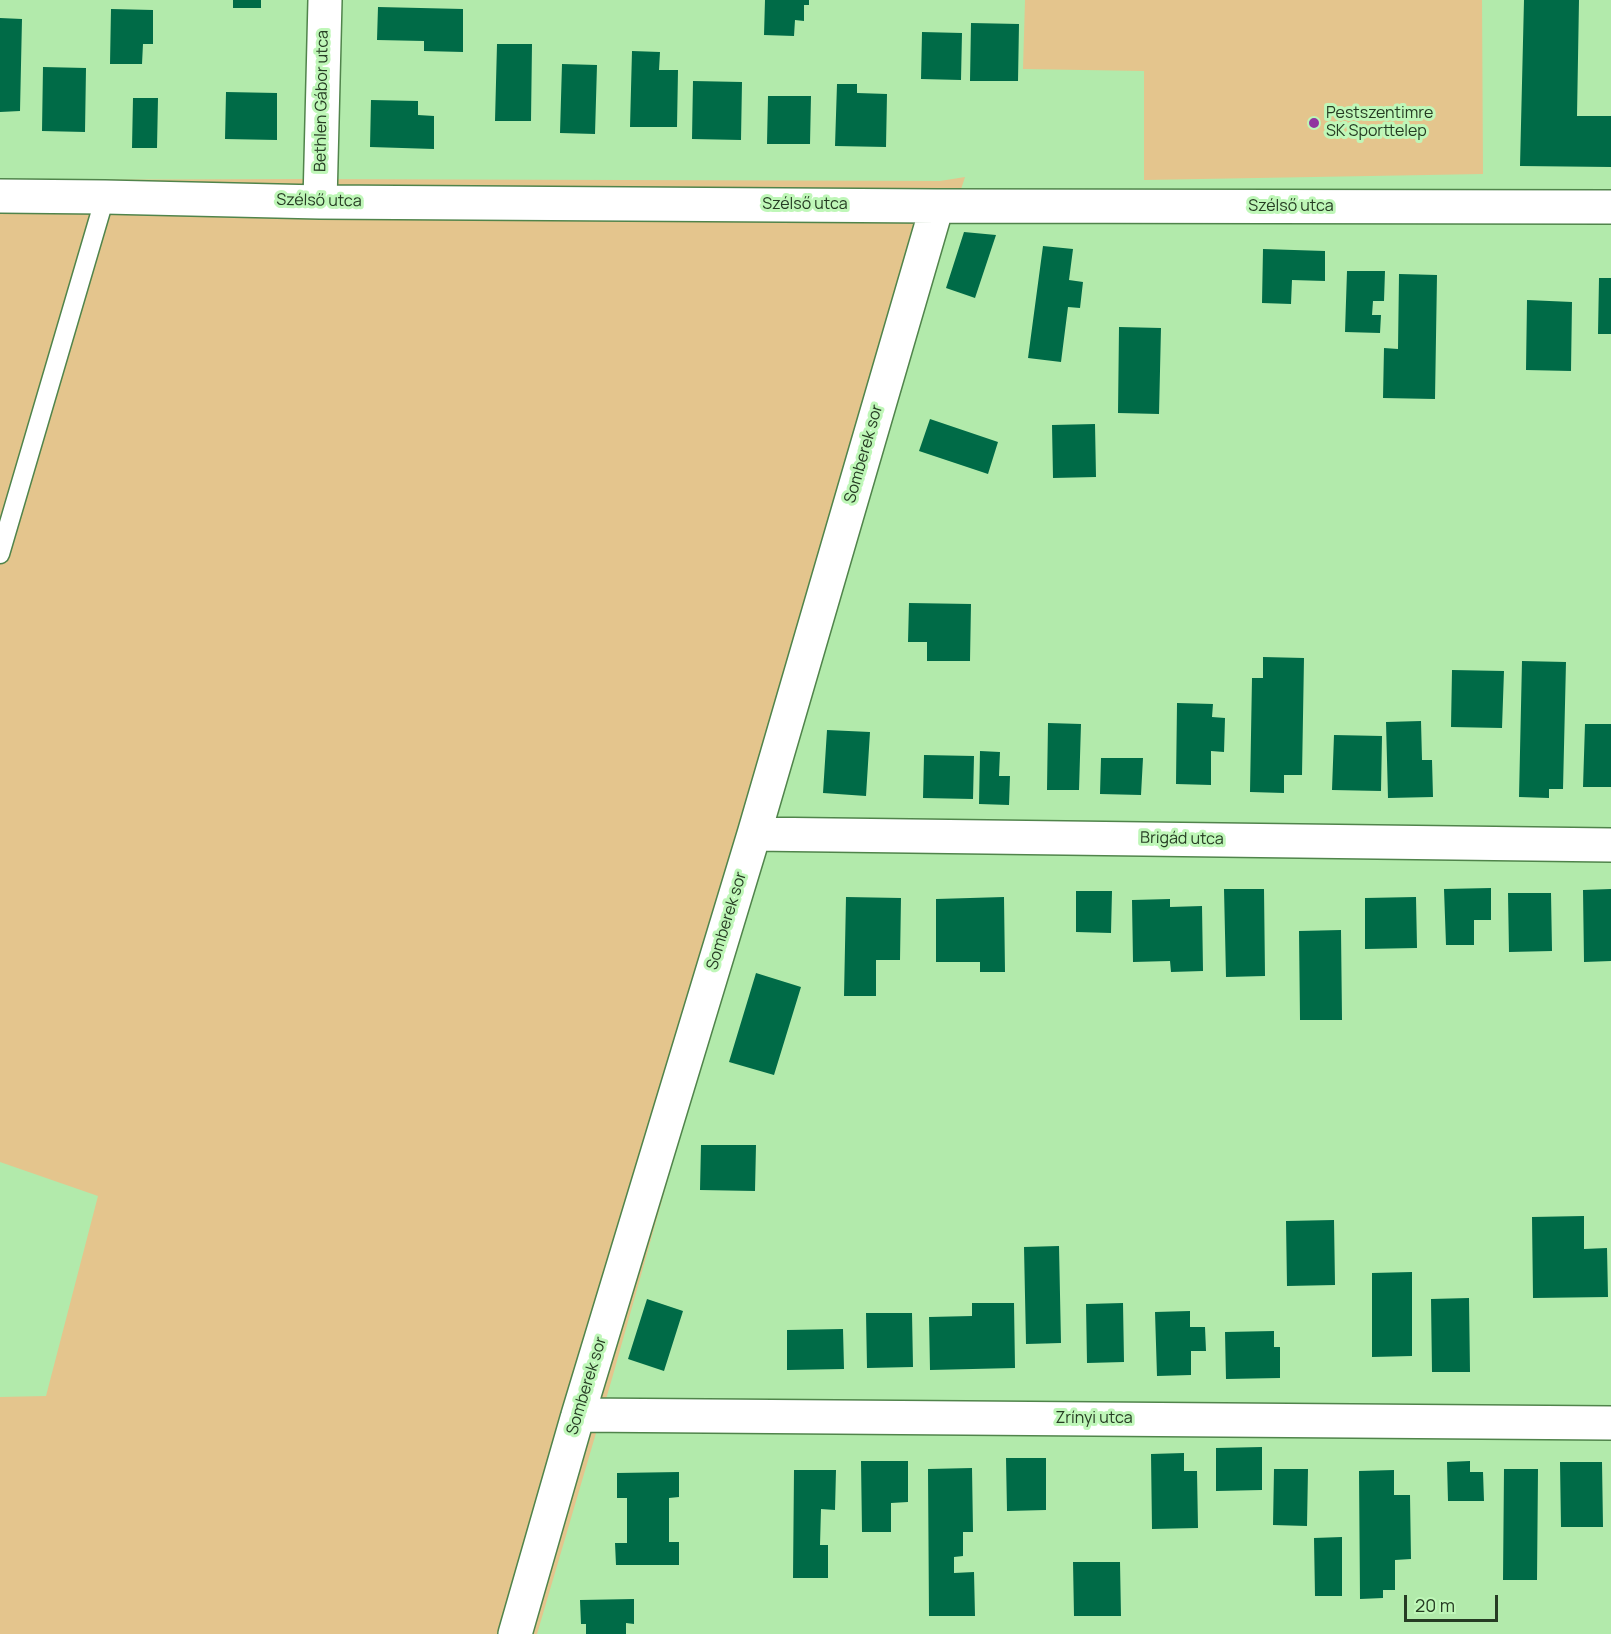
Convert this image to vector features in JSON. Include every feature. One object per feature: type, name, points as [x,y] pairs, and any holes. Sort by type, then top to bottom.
[{"type":"street","name":"Bethlen Gábor utca","points":[[320,202],[325,0]]},
{"type":"street","name":"Szélső utca","points":[[0,196],[320,202],[1611,207]]},
{"type":"street","name":"Somberek sor","points":[[515,1634],[578,1415],[754,834],[937,206]]},
{"type":"street","name":"Brigád utca","points":[[754,834],[1611,844]]},
{"type":"street","name":"Zrínyi utca","points":[[578,1415],[1611,1423]]},
{"type":"lane","points":[[0,554],[105,197]]},
{"type":"shaded area","name":"Pestszentimre SK Sporttelep","points":[[1025,0],[1482,0],[1483,174],[1144,180],[1144,71],[1023,69]]},
{"type":"shaded area","points":[[965,177],[847,541],[611,1382],[537,1634],[0,1634],[0,1397],[46,1396],[98,1196],[0,1162],[0,180],[940,181]]},
{"type":"building","points":[[233,0],[261,0],[261,8],[233,8]]},
{"type":"building","points":[[765,0],[809,0],[809,5],[804,5],[804,21],[795,20],[794,36],[764,35]]},
{"type":"building","points":[[1524,0],[1579,0],[1577,116],[1611,116],[1611,167],[1520,166]]},
{"type":"building","points":[[378,7],[463,9],[463,52],[424,51],[424,41],[377,40]]},
{"type":"building","points":[[111,9],[153,10],[153,44],[143,44],[142,64],[110,64]]},
{"type":"building","points":[[0,18],[22,19],[20,111],[0,112]]},
{"type":"building","points":[[971,23],[1019,24],[1018,81],[970,81]]},
{"type":"building","points":[[922,32],[962,33],[961,80],[921,79]]},
{"type":"building","points":[[497,44],[532,44],[531,121],[495,121]]},
{"type":"building","points":[[632,51],[660,52],[659,70],[678,70],[677,127],[630,127]]},
{"type":"building","points":[[562,64],[597,65],[595,134],[560,133]]},
{"type":"building","points":[[43,67],[86,68],[85,132],[42,131]]},
{"type":"building","points":[[693,81],[742,82],[741,140],[692,139]]},
{"type":"building","points":[[837,84],[857,84],[857,93],[887,94],[886,147],[835,146]]},
{"type":"building","points":[[226,92],[277,93],[277,140],[225,139]]},
{"type":"building","points":[[768,96],[811,96],[810,144],[767,144]]},
{"type":"building","points":[[133,98],[158,98],[157,148],[132,148]]},
{"type":"building","points":[[371,100],[418,101],[418,115],[434,116],[434,149],[370,147]]},
{"type":"building","points":[[964,232],[996,235],[975,298],[946,288]]},
{"type":"building","points":[[1043,246],[1073,249],[1069,280],[1083,282],[1080,308],[1068,307],[1061,362],[1028,358]]},
{"type":"building","points":[[1263,249],[1325,251],[1325,281],[1292,280],[1291,304],[1262,303]]},
{"type":"building","points":[[1347,271],[1385,271],[1384,301],[1373,301],[1372,315],[1381,315],[1380,333],[1345,332]]},
{"type":"building","points":[[1399,274],[1437,275],[1435,399],[1383,398],[1384,348],[1398,349]]},
{"type":"building","points":[[1599,278],[1611,278],[1611,334],[1598,334]]},
{"type":"building","points":[[1527,300],[1572,302],[1571,371],[1526,370]]},
{"type":"building","points":[[1119,327],[1161,328],[1159,414],[1118,413]]},
{"type":"building","points":[[930,419],[998,442],[988,474],[919,451]]},
{"type":"building","points":[[1095,424],[1096,477],[1053,478],[1052,425]]},
{"type":"building","points":[[909,603],[971,604],[970,661],[927,661],[927,642],[908,642]]},
{"type":"building","points":[[1263,657],[1304,658],[1302,775],[1284,775],[1284,793],[1250,792],[1252,678],[1263,678]]},
{"type":"building","points":[[1522,661],[1566,662],[1563,789],[1549,789],[1549,798],[1519,797]]},
{"type":"building","points":[[1452,670],[1504,671],[1502,728],[1451,727]]},
{"type":"building","points":[[1177,703],[1213,704],[1212,717],[1225,718],[1224,752],[1211,751],[1211,785],[1176,784]]},
{"type":"building","points":[[1421,721],[1422,760],[1432,760],[1433,797],[1388,798],[1386,722]]},
{"type":"building","points":[[1048,723],[1081,724],[1079,790],[1047,790]]},
{"type":"building","points":[[1585,724],[1611,724],[1611,787],[1583,787]]},
{"type":"building","points":[[827,730],[870,732],[866,796],[823,793]]},
{"type":"building","points":[[1334,735],[1382,736],[1381,791],[1332,790]]},
{"type":"building","points":[[980,751],[1000,752],[999,776],[1010,776],[1009,805],[979,804]]},
{"type":"building","points":[[924,755],[974,756],[973,799],[923,798]]},
{"type":"building","points":[[1101,758],[1143,758],[1141,795],[1100,794]]},
{"type":"building","points":[[1491,888],[1491,920],[1474,920],[1474,945],[1446,945],[1444,889]]},
{"type":"building","points":[[1224,889],[1264,889],[1265,976],[1226,977]]},
{"type":"building","points":[[1611,889],[1611,961],[1584,962],[1583,890]]},
{"type":"building","points":[[1076,891],[1112,891],[1111,933],[1076,932]]},
{"type":"building","points":[[1508,893],[1551,893],[1552,951],[1509,952]]},
{"type":"building","points":[[846,897],[901,898],[900,960],[876,960],[876,996],[844,996]]},
{"type":"building","points":[[1004,897],[1005,972],[980,972],[980,962],[936,962],[936,899]]},
{"type":"building","points":[[1416,897],[1417,948],[1365,949],[1365,898]]},
{"type":"building","points":[[1170,899],[1170,907],[1202,906],[1203,971],[1171,972],[1170,961],[1133,962],[1132,900]]},
{"type":"building","points":[[1341,930],[1342,1020],[1300,1020],[1299,931]]},
{"type":"building","points":[[756,973],[801,987],[774,1075],[729,1062]]},
{"type":"building","points":[[701,1145],[756,1145],[755,1191],[700,1190]]},
{"type":"building","points":[[1584,1216],[1584,1249],[1607,1248],[1608,1297],[1533,1298],[1532,1217]]},
{"type":"building","points":[[1334,1220],[1335,1285],[1287,1286],[1286,1221]]},
{"type":"building","points":[[1059,1246],[1061,1343],[1026,1344],[1024,1247]]},
{"type":"building","points":[[1412,1272],[1412,1356],[1372,1357],[1372,1273]]},
{"type":"building","points":[[1469,1298],[1470,1372],[1432,1372],[1431,1299]]},
{"type":"building","points":[[647,1299],[683,1311],[664,1371],[628,1359]]},
{"type":"building","points":[[972,1303],[1014,1303],[1015,1368],[930,1370],[929,1317],[972,1316]]},
{"type":"building","points":[[1123,1303],[1124,1362],[1087,1363],[1086,1304]]},
{"type":"building","points":[[1190,1311],[1190,1327],[1205,1327],[1206,1351],[1191,1351],[1191,1375],[1157,1376],[1155,1312]]},
{"type":"building","points":[[866,1313],[912,1313],[913,1367],[867,1368]]},
{"type":"building","points":[[843,1329],[844,1369],[787,1370],[787,1330]]},
{"type":"building","points":[[1274,1331],[1274,1347],[1280,1347],[1280,1378],[1226,1379],[1225,1332]]},
{"type":"building","points":[[1262,1447],[1262,1490],[1216,1491],[1216,1448]]},
{"type":"building","points":[[1184,1453],[1184,1471],[1197,1471],[1198,1528],[1152,1529],[1151,1454]]},
{"type":"building","points":[[1006,1458],[1046,1458],[1046,1510],[1007,1511]]},
{"type":"building","points":[[861,1461],[908,1461],[908,1502],[891,1503],[891,1532],[862,1532]]},
{"type":"building","points":[[1470,1461],[1470,1472],[1483,1472],[1484,1501],[1448,1501],[1447,1462]]},
{"type":"building","points":[[1560,1462],[1602,1462],[1603,1527],[1561,1527]]},
{"type":"building","points":[[972,1468],[973,1532],[963,1532],[963,1556],[954,1557],[954,1573],[974,1572],[975,1616],[929,1616],[928,1469]]},
{"type":"building","points":[[1274,1469],[1308,1469],[1307,1526],[1273,1525]]},
{"type":"building","points":[[1504,1469],[1538,1469],[1537,1580],[1503,1580]]},
{"type":"building","points":[[794,1470],[836,1470],[835,1510],[821,1509],[820,1545],[828,1545],[828,1578],[793,1578]]},
{"type":"building","points":[[1394,1470],[1394,1495],[1410,1495],[1411,1559],[1395,1560],[1395,1590],[1383,1590],[1383,1598],[1360,1599],[1359,1471]]},
{"type":"building","points":[[679,1472],[679,1497],[669,1498],[669,1542],[679,1542],[679,1565],[616,1565],[615,1543],[627,1543],[627,1498],[617,1498],[617,1473]]},
{"type":"building","points":[[1342,1537],[1342,1596],[1315,1596],[1314,1538]]},
{"type":"building","points":[[1073,1562],[1120,1562],[1121,1616],[1074,1616]]},
{"type":"building","points":[[634,1599],[634,1624],[626,1623],[626,1634],[586,1634],[586,1624],[581,1624],[580,1600]]},
{"type":"place","name":"Pestszentimre SK Sporttelep","points":[[1314,123]]}]
